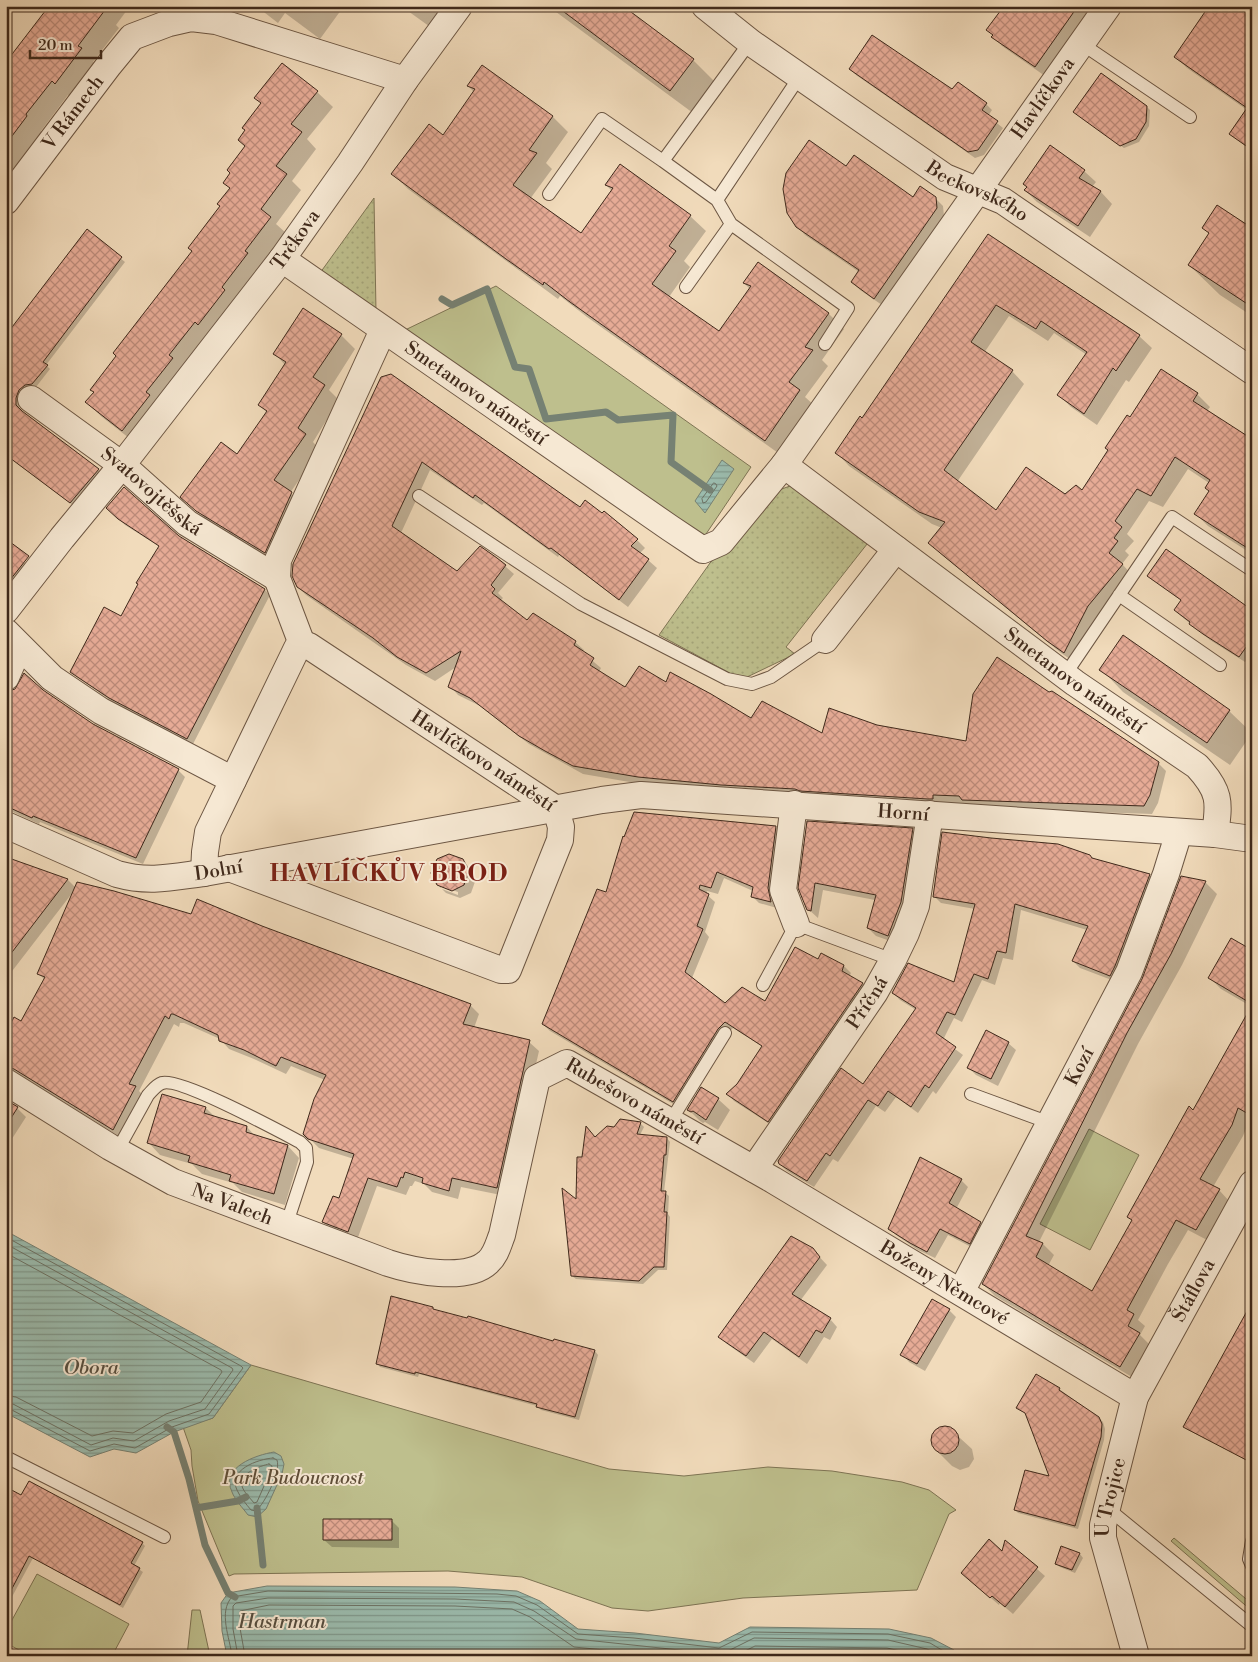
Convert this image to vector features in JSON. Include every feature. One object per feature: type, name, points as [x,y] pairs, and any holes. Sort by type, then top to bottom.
[{"type":"street","name":"Trčkova","points":[[6,610],[122,465],[282,259],[350,163],[405,80],[459,6]]},
{"type":"street","name":"Beckovského","points":[[705,6],[750,42],[945,177],[1003,201],[1252,371]]},
{"type":"street","name":"Havlíčkova","points":[[784,465],[1108,6]]},
{"type":"street","name":"V Rámech","points":[[6,200],[132,38],[169,23],[191,18],[216,21],[405,80]]},
{"type":"street","name":"Smetanovo náměstí","points":[[282,259],[704,550],[721,542],[784,465],[1065,675],[1197,766],[1210,780],[1217,796],[1218,812],[1215,834]]},
{"type":"street","points":[[204,872],[208,832],[297,648],[302,644],[277,578],[278,560],[383,330]]},
{"type":"street","name":"Svatovojtěšská","points":[[30,399],[122,465],[187,523],[277,578]]},
{"type":"street","points":[[825,640],[896,549]]},
{"type":"street","points":[[13,640],[52,678],[101,711],[233,780]]},
{"type":"street","points":[[6,677],[13,640]]},
{"type":"street","name":"Havlíčkovo náměstí","points":[[229,868],[501,970],[508,970],[560,840],[562,827],[556,809],[309,646],[302,644]]},
{"type":"street","name":"Horní","points":[[556,809],[641,795],[1215,834],[1252,839]]},
{"type":"street","points":[[794,804],[784,890],[796,924]]},
{"type":"street","name":"Dolní","points":[[6,825],[117,874],[134,878],[157,879],[229,868],[556,809]]},
{"type":"street","name":"Příčná","points":[[754,1169],[874,992],[906,934],[916,906],[930,814]]},
{"type":"street","name":"Kozí","points":[[961,1292],[1129,972],[1166,874],[1179,832]]},
{"type":"street","name":"Rubešovo náměstí","points":[[476,1270],[487,1263],[496,1252],[502,1235],[537,1078],[567,1063],[754,1169]]},
{"type":"street","name":"Na Valech","points":[[6,1082],[117,1151],[173,1182],[286,1226],[405,1268],[450,1274],[476,1270]]},
{"type":"street","name":"Boženy Němcové","points":[[754,1169],[1135,1397]]},
{"type":"street","name":"Štáflova","points":[[1135,1397],[1252,1184]]},
{"type":"street","name":"U Trojice","points":[[1135,1397],[1103,1525],[1103,1538],[1136,1656]]},
{"type":"lane","points":[[663,161],[750,42]]},
{"type":"lane","points":[[1082,44],[1190,117]]},
{"type":"lane","points":[[717,200],[800,76]]},
{"type":"lane","points":[[549,194],[602,119],[717,200],[731,224],[848,308],[825,344]]},
{"type":"lane","points":[[686,287],[731,224]]},
{"type":"lane","points":[[419,496],[581,604],[727,679],[752,684],[771,677],[825,640]]},
{"type":"lane","points":[[1065,675],[1172,516],[1250,569]]},
{"type":"lane","points":[[1119,595],[1220,665]]},
{"type":"lane","points":[[763,985],[796,924],[893,960]]},
{"type":"lane","points":[[670,1122],[726,1033]]},
{"type":"lane","points":[[117,1151],[148,1095],[163,1082],[172,1083],[213,1098],[300,1142],[306,1148],[307,1162],[286,1226]]},
{"type":"lane","points":[[971,1094],[1050,1123]]},
{"type":"lane","points":[[6,1457],[164,1537]]},
{"type":"lane","points":[[1107,1508],[1252,1626]]},
{"type":"lane","points":[[1252,1541],[1249,1558],[1252,1566]]},
{"type":"green space","points":[[374,198],[376,312],[320,273]]},
{"type":"green space","points":[[496,286],[751,467],[704,537],[403,331]]},
{"type":"green space","points":[[790,486],[798,488],[871,539],[786,647],[795,654],[745,678],[739,678],[659,635],[710,563],[779,490]]},
{"type":"green space","points":[[1089,1129],[1139,1155],[1090,1250],[1040,1224]]},
{"type":"green space","name":"Park Budoucnost","points":[[251,1365],[609,1469],[684,1476],[768,1467],[832,1471],[902,1482],[929,1490],[956,1510],[949,1514],[917,1590],[743,1598],[648,1611],[612,1608],[522,1577],[448,1571],[234,1574],[229,1576],[198,1501],[191,1450],[183,1427],[213,1418]]},
{"type":"green space","points":[[1174,1538],[1252,1604],[1252,1611],[1171,1541]]},
{"type":"green space","points":[[37,1574],[129,1624],[112,1656],[30,1656],[6,1643],[6,1631]]},
{"type":"green space","points":[[192,1610],[200,1610],[210,1656],[187,1656]]},
{"type":"water","points":[[722,460],[734,469],[705,513],[695,501]]},
{"type":"water","name":"Obora","points":[[6,1231],[251,1365],[213,1418],[174,1432],[136,1453],[114,1449],[90,1457],[6,1413]]},
{"type":"water","points":[[274,1452],[281,1456],[284,1464],[282,1474],[266,1509],[257,1517],[248,1515],[232,1492],[231,1476],[235,1469],[250,1459]]},
{"type":"water","name":"Hastrman","points":[[267,1586],[455,1587],[517,1591],[540,1601],[578,1629],[635,1633],[719,1643],[750,1627],[889,1629],[931,1638],[954,1650],[959,1656],[227,1656],[222,1631],[221,1603],[228,1593]]},
{"type":"building","points":[[49,6],[108,6],[78,46],[82,48],[55,84],[52,81],[26,114],[27,116],[6,144],[6,62]]},
{"type":"building","points":[[556,6],[623,6],[694,59],[670,91]]},
{"type":"building","points":[[1004,6],[1078,6],[1035,67],[991,37],[993,35],[986,30]]},
{"type":"building","points":[[1209,6],[1252,6],[1252,150],[1229,134],[1247,108],[1174,57]]},
{"type":"building","points":[[872,35],[952,89],[958,82],[987,103],[982,110],[998,121],[978,150],[968,152],[849,69]]},
{"type":"building","points":[[282,63],[318,91],[291,124],[302,132],[276,166],[287,174],[261,209],[271,217],[245,251],[248,253],[222,287],[225,290],[198,325],[195,322],[169,355],[173,358],[146,392],[150,395],[122,431],[85,402],[94,392],[90,390],[116,356],[113,353],[192,251],[188,248],[220,206],[217,204],[230,188],[223,183],[230,173],[227,170],[245,146],[238,140],[245,130],[242,128],[261,103],[254,98]]},
{"type":"building","points":[[482,65],[553,116],[529,150],[537,153],[513,185],[581,233],[613,188],[605,185],[620,164],[691,215],[669,246],[676,251],[652,284],[719,331],[751,286],[743,283],[758,262],[829,313],[805,347],[813,350],[789,382],[800,390],[765,441],[544,282],[543,285],[506,259],[391,174],[429,124],[443,135],[475,89],[467,86]]},
{"type":"building","points":[[1101,73],[1147,106],[1146,122],[1136,139],[1120,146],[1073,112]]},
{"type":"building","points":[[809,140],[846,166],[854,155],[913,197],[920,186],[936,197],[937,208],[874,299],[851,282],[859,270],[796,227],[787,213],[783,189],[786,173]]},
{"type":"building","points":[[1050,145],[1085,170],[1079,178],[1101,191],[1078,226],[1024,190],[1027,187],[1023,184]]},
{"type":"building","points":[[1217,205],[1252,228],[1252,307],[1188,265],[1209,233],[1202,228]]},
{"type":"building","points":[[87,229],[122,257],[43,362],[48,365],[32,384],[25,385],[19,390],[16,398],[16,405],[22,411],[99,469],[70,503],[6,455],[6,335]]},
{"type":"building","points":[[988,234],[1140,335],[1116,371],[1113,368],[1084,414],[1057,395],[1087,352],[1041,321],[1036,329],[996,305],[971,342],[1013,370],[944,470],[996,510],[1026,467],[1065,494],[1076,485],[1082,490],[1108,450],[1105,448],[1127,415],[1130,417],[1161,369],[1198,393],[1193,401],[1252,439],[1252,551],[1194,514],[1209,491],[1205,488],[1210,480],[1175,457],[1151,496],[1137,489],[1115,521],[1122,527],[1114,538],[1118,541],[1109,553],[1123,564],[1088,606],[1064,653],[928,543],[945,522],[919,512],[835,453],[860,416],[862,418]]},
{"type":"building","points":[[303,308],[342,334],[313,377],[325,385],[298,428],[306,434],[274,480],[292,492],[265,553],[196,511],[180,497],[221,442],[237,454],[267,411],[258,405],[286,362],[273,354]]},
{"type":"building","points":[[391,374],[580,507],[585,500],[602,513],[604,511],[638,539],[631,546],[649,559],[619,600],[551,548],[549,549],[475,495],[473,498],[422,462],[392,526],[457,571],[480,546],[506,565],[491,585],[495,589],[492,593],[527,620],[533,613],[576,641],[574,645],[594,658],[590,665],[625,687],[639,666],[666,682],[670,672],[751,718],[762,701],[822,733],[829,708],[877,725],[966,741],[973,694],[997,657],[1159,762],[1150,795],[1144,806],[962,800],[959,796],[933,795],[933,799],[928,799],[721,785],[638,777],[573,766],[545,751],[519,736],[470,698],[448,687],[461,651],[426,673],[397,657],[373,638],[297,587],[292,576],[293,564],[381,377]]},
{"type":"building","points":[[124,487],[179,536],[265,589],[187,739],[109,698],[70,672],[104,607],[121,616],[138,584],[136,583],[159,546],[118,519],[106,508]]},
{"type":"building","points":[[6,539],[29,556],[6,585]]},
{"type":"building","points":[[1166,549],[1252,610],[1252,639],[1239,657],[1189,624],[1190,622],[1174,610],[1181,600],[1147,576]]},
{"type":"building","points":[[1123,635],[1230,710],[1207,743],[1099,670]]},
{"type":"building","points":[[24,673],[43,690],[93,724],[179,769],[136,858],[6,806],[6,692],[15,689]]},
{"type":"building","points":[[634,812],[776,826],[768,888],[771,902],[751,897],[753,887],[717,872],[711,888],[700,885],[699,889],[709,894],[697,926],[703,929],[685,972],[725,1003],[742,987],[765,1001],[795,947],[818,959],[821,953],[844,965],[842,971],[863,983],[768,1122],[726,1094],[737,1084],[762,1046],[725,1022],[718,1029],[673,1102],[542,1024],[597,889],[606,892],[623,836]]},
{"type":"building","points":[[807,821],[913,828],[901,902],[888,936],[867,928],[876,895],[815,883],[811,911],[807,910],[798,888]]},
{"type":"building","points":[[942,832],[1058,844],[1090,855],[1092,858],[1150,874],[1110,976],[1072,961],[1088,926],[1015,904],[1006,953],[997,951],[988,979],[974,974],[955,1015],[947,1012],[936,1033],[956,1047],[929,1088],[925,1085],[911,1107],[888,1091],[878,1106],[868,1100],[830,1156],[826,1153],[807,1181],[779,1164],[778,1161],[841,1068],[863,1084],[916,1008],[892,993],[908,963],[954,982],[975,904],[933,897]]},
{"type":"building","points":[[449,854],[463,859],[469,871],[464,885],[452,891],[437,885],[431,873],[437,859]]},
{"type":"building","points":[[6,857],[68,879],[6,960]]},
{"type":"building","points":[[1181,876],[1206,881],[1171,954],[1127,1033],[1026,1236],[1043,1243],[1036,1257],[1092,1291],[1132,1220],[1127,1217],[1189,1106],[1193,1110],[1252,1005],[1252,1116],[1238,1108],[1232,1125],[1200,1179],[1220,1189],[1196,1230],[1176,1220],[1127,1310],[1134,1314],[1128,1326],[1140,1333],[1120,1367],[982,1284],[1142,979]]},
{"type":"building","points":[[77,882],[191,914],[197,899],[262,926],[471,1004],[463,1024],[530,1040],[497,1188],[452,1178],[449,1191],[422,1183],[423,1178],[405,1172],[397,1187],[368,1178],[348,1232],[322,1222],[333,1196],[339,1198],[354,1154],[308,1139],[303,1134],[314,1099],[326,1075],[281,1057],[276,1066],[244,1050],[219,1041],[218,1035],[173,1014],[171,1014],[169,1019],[165,1016],[129,1084],[136,1086],[113,1130],[14,1069],[6,1067],[6,1033],[14,1017],[21,1021],[45,977],[37,974]]},
{"type":"building","points":[[1231,938],[1252,950],[1252,1004],[1208,978]]},
{"type":"building","points":[[986,1030],[1009,1042],[991,1079],[967,1068]]},
{"type":"building","points":[[701,1087],[719,1098],[706,1120],[693,1111],[687,1110]]},
{"type":"building","points":[[162,1094],[206,1107],[204,1113],[247,1126],[246,1132],[288,1145],[274,1194],[229,1181],[231,1175],[188,1162],[190,1156],[147,1143]]},
{"type":"building","points":[[6,1100],[18,1107],[6,1126]]},
{"type":"building","points":[[620,1119],[641,1122],[637,1134],[667,1137],[661,1191],[666,1191],[664,1212],[667,1212],[664,1267],[654,1267],[639,1281],[571,1276],[562,1188],[576,1199],[577,1157],[582,1157],[586,1126],[595,1137],[607,1126],[614,1127]]},
{"type":"building","points":[[920,1157],[962,1179],[949,1203],[981,1222],[970,1244],[940,1229],[927,1252],[888,1229]]},
{"type":"building","points":[[791,1236],[813,1248],[820,1257],[792,1294],[831,1318],[822,1333],[816,1330],[799,1357],[764,1332],[746,1356],[718,1337]]},
{"type":"building","points":[[391,1296],[553,1341],[554,1339],[595,1350],[575,1417],[536,1407],[537,1404],[415,1372],[415,1374],[376,1364]]},
{"type":"building","points":[[932,1299],[950,1309],[917,1364],[900,1355]]},
{"type":"building","points":[[1252,1302],[1252,1463],[1183,1427]]},
{"type":"building","points":[[1036,1374],[1060,1388],[1059,1390],[1099,1417],[1102,1424],[1101,1437],[1075,1526],[1014,1510],[1025,1470],[1049,1476],[1025,1413],[1016,1408]]},
{"type":"building","points":[[945,1426],[955,1430],[959,1440],[955,1450],[945,1454],[935,1450],[931,1440],[935,1430]]},
{"type":"building","points":[[29,1481],[143,1542],[131,1563],[140,1568],[120,1605],[29,1556],[6,1600],[6,1487],[21,1495]]},
{"type":"building","points":[[323,1519],[392,1519],[392,1540],[323,1540]]},
{"type":"building","points":[[989,1539],[1002,1551],[1005,1540],[1038,1567],[1005,1607],[992,1596],[990,1598],[961,1573]]},
{"type":"building","points":[[1061,1546],[1080,1553],[1072,1570],[1055,1564]]},
{"type":"waterway","points":[[442,299],[452,305],[487,289],[515,367],[529,369],[546,419],[606,412],[618,420],[673,415],[671,462],[710,490]]},
{"type":"waterway","points":[[167,1427],[174,1432],[189,1479],[205,1545],[228,1593],[235,1597]]},
{"type":"waterway","points":[[196,1508],[238,1501],[246,1497]]},
{"type":"waterway","points":[[257,1508],[263,1565]]},
{"type":"district","name":"HAVLÍČKŮV BROD","points":[[389,874]]}]
